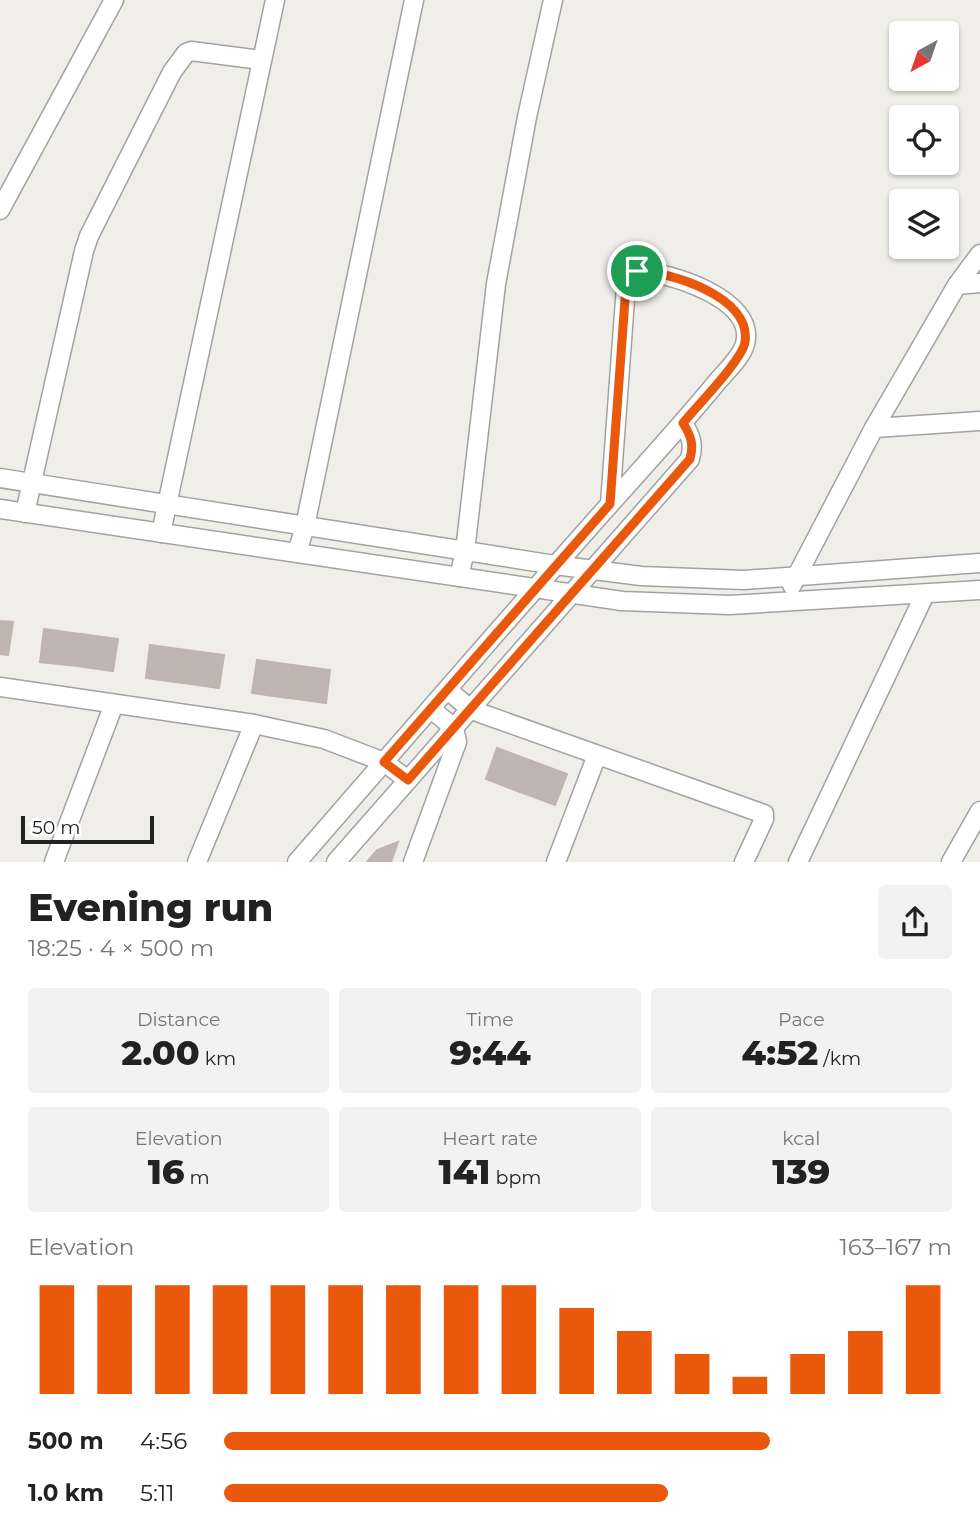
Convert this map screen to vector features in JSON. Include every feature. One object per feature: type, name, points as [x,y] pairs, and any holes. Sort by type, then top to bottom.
[{"type":"street","points":[[0,210],[114,0]]},
{"type":"street","points":[[161,533],[275,0]]},
{"type":"street","points":[[297,554],[414,0]]},
{"type":"street","points":[[459,577],[465,551],[496,285],[527,117],[553,0]]},
{"type":"street","points":[[25,513],[83,251],[172,72],[186,53],[191,51],[261,60]]},
{"type":"street","points":[[782,604],[874,428],[957,285],[980,254]]},
{"type":"street","points":[[297,862],[555,565],[610,504],[683,423],[737,357],[745,343],[744,327],[736,313],[717,296],[672,275],[637,271],[629,277],[626,286],[610,504]]},
{"type":"street","points":[[957,285],[980,283]]},
{"type":"street","points":[[874,428],[980,421]]},
{"type":"street","points":[[336,862],[408,780],[455,735],[590,571],[690,459],[693,447],[691,435],[683,423]]},
{"type":"street","points":[[0,478],[590,571],[692,579],[796,577],[980,562]]},
{"type":"street","points":[[0,509],[622,601],[782,604],[980,590]]},
{"type":"street","points":[[798,862],[925,594]]},
{"type":"street","points":[[0,687],[254,724],[324,739],[384,762],[408,780]]},
{"type":"street","points":[[448,690],[475,711],[764,814],[744,862]]},
{"type":"street","points":[[54,862],[114,704]]},
{"type":"street","points":[[431,709],[455,735]]},
{"type":"street","points":[[197,862],[254,724]]},
{"type":"street","points":[[413,862],[455,735]]},
{"type":"street","points":[[556,862],[597,755]]},
{"type":"street","points":[[951,862],[980,811]]},
{"type":"building","points":[[0,621],[13,622],[8,655],[0,654]]},
{"type":"building","points":[[44,629],[81,634],[77,666],[40,662]]},
{"type":"building","points":[[81,634],[118,639],[113,671],[77,666]]},
{"type":"building","points":[[150,645],[187,650],[183,683],[146,678]]},
{"type":"building","points":[[187,650],[224,655],[219,688],[183,683]]},
{"type":"building","points":[[257,660],[293,665],[289,698],[252,693]]},
{"type":"building","points":[[293,665],[330,670],[326,703],[289,698]]},
{"type":"building","points":[[497,748],[532,761],[520,792],[486,779]]},
{"type":"building","points":[[532,761],[567,774],[555,805],[520,792]]},
{"type":"building","points":[[398,842],[391,862],[367,862],[377,850]]},
{"type":"route","points":[[637,271],[672,275],[717,296],[736,313],[744,327],[745,343],[737,357],[683,423],[691,435],[693,447],[690,459],[408,780],[384,762],[610,504],[626,286],[629,277],[637,271]]}]
